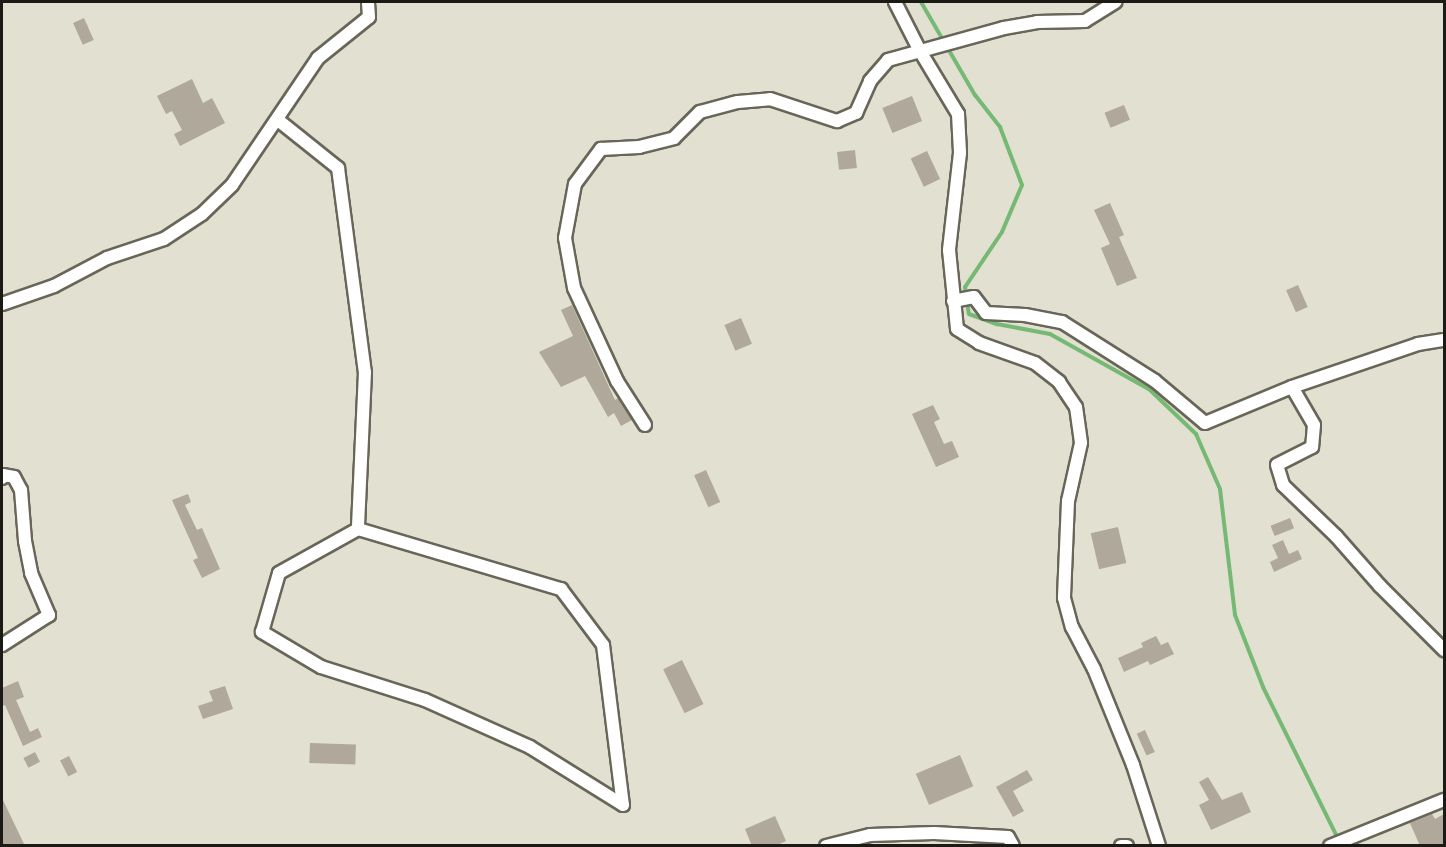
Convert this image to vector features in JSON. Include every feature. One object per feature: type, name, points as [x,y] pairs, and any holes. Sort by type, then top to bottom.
[{"type":"street","points":[[2,304],[54,286],[107,258],[164,239],[202,214],[232,185],[318,58],[369,17],[368,2]]},
{"type":"street","points":[[895,2],[920,51],[958,114],[960,153],[949,250],[952,301],[957,329],[979,343],[1035,363],[1059,382],[1076,407],[1081,443],[1068,501],[1064,598],[1072,627],[1094,669],[1133,765],[1159,846]]},
{"type":"street","points":[[645,425],[617,381],[574,288],[565,238],[575,184],[601,149],[639,147],[674,138],[700,112],[738,102],[770,99],[837,121],[856,113],[870,81],[888,60],[957,40],[1037,22],[1085,21],[1116,2]]},
{"type":"street","points":[[278,120],[338,168],[365,372],[358,529]]},
{"type":"street","points":[[952,301],[974,297],[986,313],[1025,315],[1062,322],[1155,381],[1205,423],[1292,387],[1418,344],[1444,340]]},
{"type":"street","points":[[1292,387],[1314,425],[1312,447],[1277,465],[1283,485],[1336,536],[1380,586],[1444,650]]},
{"type":"street","points":[[2,478],[3,475],[14,477],[21,490],[25,541],[31,573],[49,615],[2,645]]},
{"type":"street","points":[[358,529],[561,589],[603,645],[623,805],[530,747],[425,700],[321,667],[262,632],[279,573],[358,529]]},
{"type":"street","points":[[1330,846],[1444,800]]},
{"type":"street","points":[[826,846],[870,835],[934,833],[1008,837],[1013,846]]},
{"type":"street","points":[[1121,846],[1127,846]]},
{"type":"building","points":[[84,18],[94,40],[83,45],[73,23]]},
{"type":"building","points":[[192,79],[203,103],[212,98],[225,123],[180,146],[174,134],[182,130],[172,111],[166,114],[157,96]]},
{"type":"building","points":[[912,96],[922,121],[892,133],[882,108]]},
{"type":"building","points":[[1124,105],[1130,120],[1111,128],[1105,113]]},
{"type":"building","points":[[855,150],[857,168],[839,170],[837,152]]},
{"type":"building","points":[[927,151],[940,179],[924,187],[911,159]]},
{"type":"building","points":[[1110,203],[1124,235],[1119,237],[1137,278],[1117,286],[1101,248],[1110,244],[1094,210]]},
{"type":"building","points":[[1298,285],[1308,307],[1296,312],[1286,290]]},
{"type":"building","points":[[572,305],[615,400],[618,398],[632,420],[621,426],[614,413],[608,417],[585,376],[561,387],[539,352],[573,336],[561,310]]},
{"type":"building","points":[[741,318],[752,344],[735,351],[724,325]]},
{"type":"building","points":[[933,405],[940,419],[934,422],[944,444],[952,441],[959,457],[936,467],[912,414]]},
{"type":"building","points":[[706,470],[720,502],[708,507],[694,475]]},
{"type":"building","points":[[188,494],[191,502],[185,505],[197,530],[202,528],[220,569],[202,578],[193,560],[198,558],[172,500]]},
{"type":"building","points":[[1290,518],[1294,528],[1275,536],[1271,526]]},
{"type":"building","points":[[1118,527],[1126,563],[1099,569],[1091,533]]},
{"type":"building","points":[[1283,540],[1289,554],[1298,550],[1302,559],[1274,572],[1270,562],[1278,558],[1272,545]]},
{"type":"building","points":[[1156,636],[1161,645],[1168,642],[1174,654],[1150,665],[1148,661],[1124,672],[1118,658],[1143,647],[1141,643]]},
{"type":"building","points":[[682,660],[703,704],[685,713],[663,669]]},
{"type":"building","points":[[18,681],[24,697],[16,700],[30,732],[38,728],[42,737],[23,746],[5,705],[2,706],[2,688]]},
{"type":"building","points":[[225,686],[233,709],[203,719],[198,706],[213,701],[209,691]]},
{"type":"building","points":[[1145,730],[1155,752],[1147,756],[1137,734]]},
{"type":"building","points":[[310,743],[356,745],[355,765],[309,763]]},
{"type":"building","points":[[35,752],[40,762],[28,768],[23,758]]},
{"type":"building","points":[[960,755],[973,786],[929,805],[916,774]]},
{"type":"building","points":[[69,756],[77,772],[68,777],[60,761]]},
{"type":"building","points":[[1027,770],[1033,780],[1013,791],[1024,811],[1013,817],[996,787]]},
{"type":"building","points":[[1208,777],[1222,800],[1242,792],[1251,812],[1211,830],[1199,805],[1209,800],[1199,782]]},
{"type":"building","points":[[2,798],[25,846],[2,846]]},
{"type":"building","points":[[1432,814],[1435,819],[1444,814],[1444,846],[1420,846],[1410,823]]},
{"type":"building","points":[[775,816],[786,841],[775,846],[752,846],[745,829]]},
{"type":"waterway","points":[[921,2],[975,95],[1000,127],[1022,185],[1002,232],[965,287],[969,314],[997,324],[1050,334],[1150,390],[1196,434],[1220,489],[1235,615],[1263,687],[1339,841]]}]
